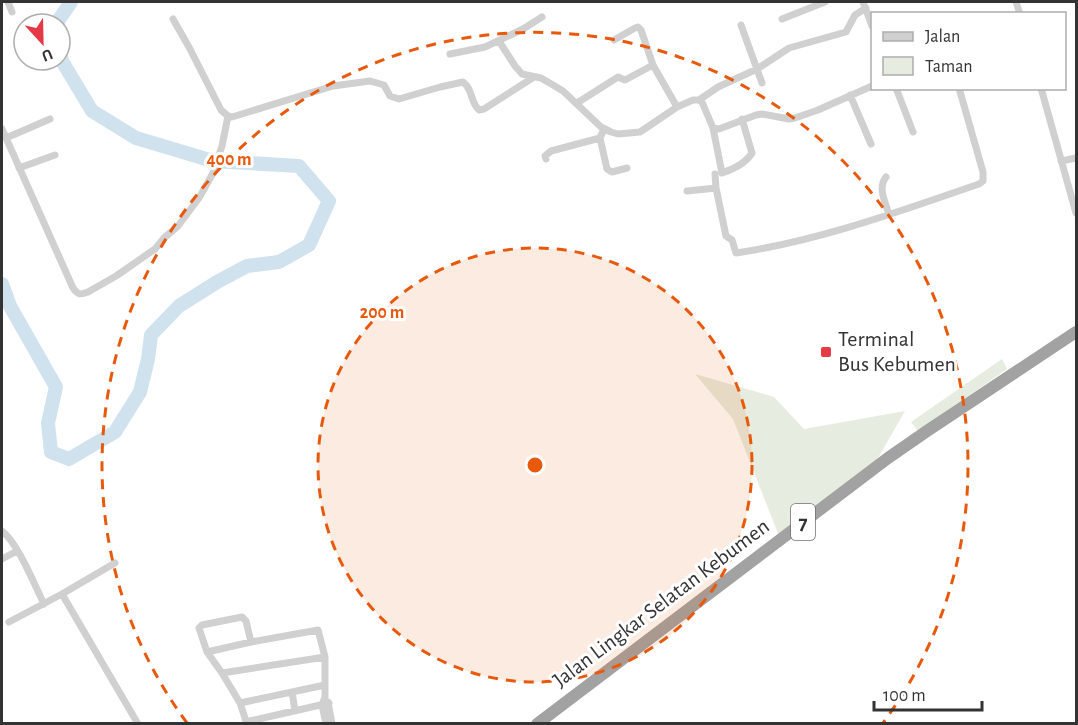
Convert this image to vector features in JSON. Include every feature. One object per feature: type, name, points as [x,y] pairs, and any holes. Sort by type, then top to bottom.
[{"type":"highway","name":"Jalan Lingkar Selatan Kebumen","points":[[537,723],[888,458],[1077,332]]},
{"type":"street","points":[[8,2],[12,12]]},
{"type":"street","points":[[782,19],[825,2]]},
{"type":"street","points":[[499,41],[522,74],[541,78],[553,85],[604,129],[618,134],[640,132],[677,107],[693,100],[699,100],[718,87],[757,69],[789,48],[846,32],[855,15],[864,5],[871,21]]},
{"type":"street","points":[[450,54],[499,41],[542,17]]},
{"type":"street","points":[[172,19],[221,110],[232,117],[333,86],[370,81],[384,85],[390,96],[399,99],[463,82],[470,90],[475,106],[479,110],[534,76]]},
{"type":"street","points":[[741,26],[762,83]]},
{"type":"street","points":[[614,40],[629,30],[638,27],[641,30],[653,65],[677,107]]},
{"type":"street","points":[[577,104],[618,77],[625,80],[653,65]]},
{"type":"street","points":[[713,128],[719,129],[742,119],[762,114],[795,118],[871,87]]},
{"type":"street","points":[[897,90],[914,132]]},
{"type":"street","points":[[699,100],[713,128],[717,188],[726,236],[732,240],[736,253],[806,238],[889,215],[979,184],[982,181],[983,172],[960,90]]},
{"type":"street","points":[[1042,90],[1077,213]]},
{"type":"street","points":[[850,95],[871,144]]},
{"type":"street","points":[[2,129],[73,288],[81,294],[116,276],[155,249],[178,226],[199,198],[213,173],[222,146],[228,116]]},
{"type":"street","points":[[6,138],[50,119]]},
{"type":"street","points":[[716,173],[737,167],[752,153],[742,119]]},
{"type":"street","points":[[604,129],[600,138],[606,166],[612,172],[627,168]]},
{"type":"street","points":[[546,159],[546,154],[551,151],[600,138]]},
{"type":"street","points":[[19,168],[55,155]]},
{"type":"street","points":[[1061,161],[1077,158]]},
{"type":"street","points":[[885,177],[881,187],[889,215]]},
{"type":"street","points":[[687,191],[717,188]]},
{"type":"street","points":[[2,531],[17,551],[44,604]]},
{"type":"street","points":[[2,560],[17,551]]},
{"type":"street","points":[[9,622],[115,563]]},
{"type":"street","points":[[62,594],[138,723]]},
{"type":"street","points":[[251,642],[246,621],[242,618],[202,625],[199,628],[207,652],[240,703],[247,723],[325,702]]},
{"type":"street","points":[[207,652],[318,630],[325,657],[326,723]]},
{"type":"street","points":[[222,673],[325,657]]},
{"type":"street","points":[[240,703],[325,685]]},
{"type":"street","points":[[292,692],[295,711]]},
{"type":"street","points":[[325,702],[332,723]]},
{"type":"green space","points":[[1002,359],[1007,369],[918,431],[911,422]]},
{"type":"green space","points":[[695,374],[774,397],[804,429],[905,411],[866,479],[781,541],[733,419]]},
{"type":"waterway","points":[[64,12],[71,2]]},
{"type":"waterway","points":[[2,284],[10,306],[56,387],[48,423],[51,452],[69,459],[115,432],[140,392],[151,335],[179,306],[247,266],[279,262],[309,245],[329,201],[299,166],[213,161],[136,138],[92,111],[69,72]]},
{"type":"place","name":"Terminal Bus Kebumen","points":[[826,352]]}]
